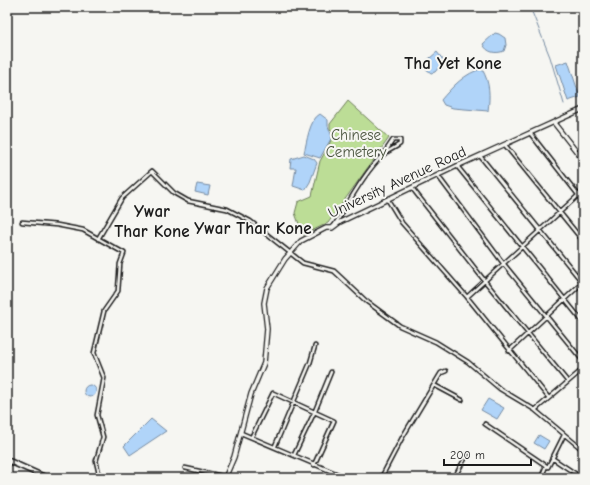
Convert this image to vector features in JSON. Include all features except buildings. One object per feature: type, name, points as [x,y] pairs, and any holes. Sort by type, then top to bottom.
[{"type":"main road","name":"University Avenue Road","points":[[226,477],[252,394],[264,363],[267,329],[265,295],[267,288],[290,252],[301,242],[326,228],[332,228],[346,219],[457,166],[583,109]]},
{"type":"main road","points":[[554,123],[583,160]]},
{"type":"main road","points":[[7,460],[47,478]]},
{"type":"street","points":[[530,133],[583,201]]},
{"type":"street","points":[[332,228],[355,191],[393,140],[400,140],[400,144],[383,155]]},
{"type":"street","points":[[505,145],[583,241]]},
{"type":"street","points":[[480,156],[540,228],[583,283],[509,351]]},
{"type":"street","points":[[457,166],[583,322]]},
{"type":"street","points":[[98,239],[122,198],[152,171],[174,193],[188,201],[227,209],[250,221],[303,263],[334,271],[366,301],[400,326],[436,342],[468,362],[500,389],[535,410],[583,450]]},
{"type":"street","points":[[438,176],[546,318],[583,361]]},
{"type":"street","points":[[412,188],[484,280],[568,382]]},
{"type":"street","points":[[467,297],[540,228],[583,191]]},
{"type":"street","points":[[388,200],[402,223],[467,297],[509,351],[548,397]]},
{"type":"street","points":[[22,222],[72,227],[83,230],[124,253],[120,264],[118,291],[104,311],[94,353],[104,378],[97,415],[103,437],[96,461],[100,478]]},
{"type":"street","points":[[275,446],[294,402],[315,346]]},
{"type":"street","points":[[535,410],[548,397],[583,369]]},
{"type":"street","points":[[381,478],[402,438],[441,373],[446,371]]},
{"type":"street","points":[[294,455],[315,411],[331,372]]},
{"type":"street","points":[[434,385],[462,400]]},
{"type":"street","points":[[252,436],[273,393],[315,411],[334,421],[314,465]]},
{"type":"street","points":[[485,424],[548,467]]},
{"type":"street","points":[[241,433],[252,436],[314,465],[347,478]]},
{"type":"street","points":[[541,478],[546,466],[548,467],[564,435]]},
{"type":"street","points":[[454,478],[467,455]]},
{"type":"street","points":[[552,458],[582,478]]},
{"type":"street","points":[[185,468],[226,477]]},
{"type":"street","points":[[330,478],[333,472]]},
{"type":"green space","name":"Chinese Cemetery","points":[[348,101],[389,138],[328,223],[303,235],[295,213],[298,202],[312,196],[320,161],[334,133],[330,129],[330,124]]},
{"type":"water","points":[[495,33],[505,38],[506,45],[504,51],[489,51],[483,44]]},
{"type":"water","points":[[437,52],[444,61],[435,72],[431,73],[423,64]]},
{"type":"water","points":[[568,61],[580,97],[568,101],[556,65]]},
{"type":"water","points":[[482,69],[487,79],[489,89],[488,111],[453,108],[444,105],[441,100],[454,86],[470,73]]},
{"type":"water","points":[[320,114],[328,120],[328,126],[332,137],[320,158],[304,153],[307,137],[313,121]]},
{"type":"water","points":[[304,155],[314,159],[317,163],[310,182],[305,190],[293,186],[296,168],[290,168],[291,159]]},
{"type":"water","points":[[197,184],[210,186],[208,195],[195,192]]},
{"type":"water","points":[[88,385],[92,385],[96,391],[92,397],[88,397],[84,393],[84,389]]},
{"type":"water","points":[[488,399],[504,408],[497,419],[481,410]]},
{"type":"water","points":[[151,419],[166,431],[130,455],[124,446]]},
{"type":"water","points":[[539,435],[549,441],[544,449],[534,443]]},
{"type":"waterway","points":[[530,7],[550,57],[564,104]]},
{"type":"district","name":"Tha Yet Kone","points":[[453,63]]},
{"type":"district","name":"Ywar Thar Kone","points":[[152,221]]},
{"type":"district","name":"Ywar Thar Kone","points":[[253,228]]}]
